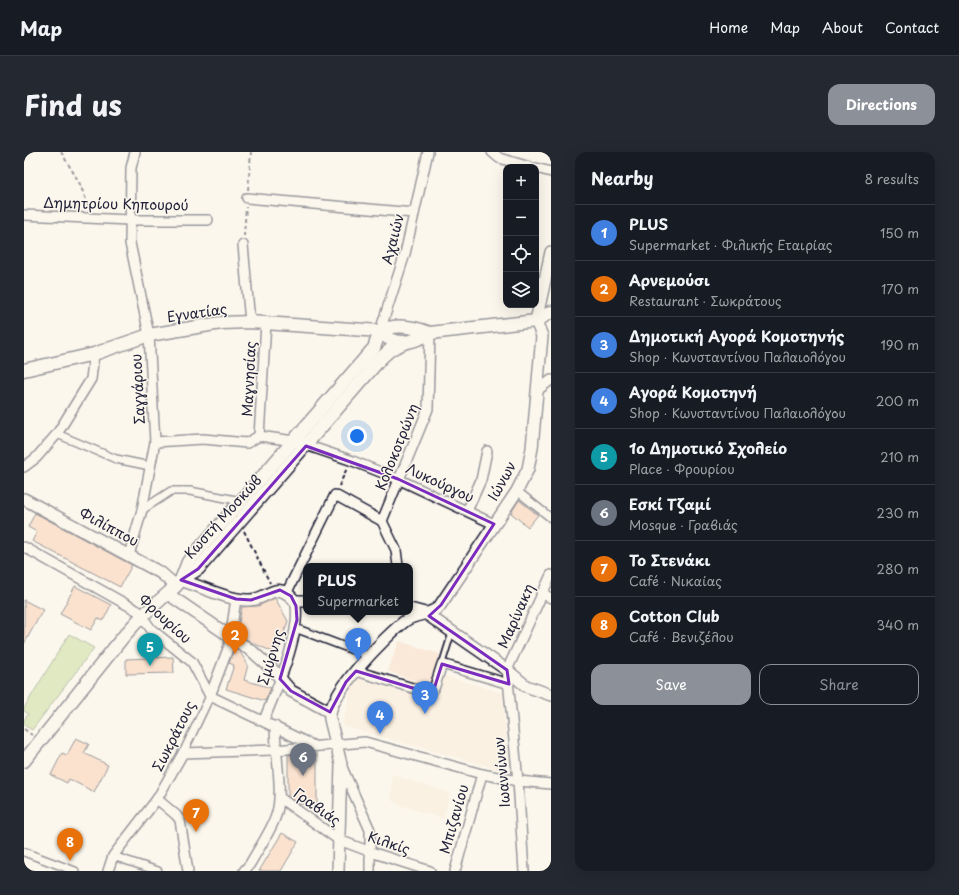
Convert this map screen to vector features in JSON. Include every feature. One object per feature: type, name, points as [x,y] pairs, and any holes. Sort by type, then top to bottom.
[{"type":"main road","points":[[406,342],[389,339],[380,331],[384,328],[401,327],[415,328],[430,333],[536,321],[551,312]]},
{"type":"main road","name":"Εγνατίας","points":[[24,370],[94,354],[149,335],[222,323],[250,322],[380,331]]},
{"type":"main road","name":"Κωστή Μοσκώβ","points":[[175,586],[188,562],[374,348],[380,331]]},
{"type":"main road","name":"Κωστή Μοσκώβ","points":[[175,586],[197,570],[381,358],[391,349],[406,342],[417,340],[430,333]]},
{"type":"main road","points":[[24,761],[116,646],[142,616],[175,586]]},
{"type":"street","name":"Σαγγάριου","points":[[130,555],[142,510],[155,442],[149,335],[132,258],[129,220],[131,168],[135,152]]},
{"type":"street","name":"Αχαιών","points":[[380,331],[405,254],[428,152]]},
{"type":"street","points":[[492,152],[499,158],[520,164]]},
{"type":"street","points":[[539,169],[551,172]]},
{"type":"street","points":[[247,198],[414,213]]},
{"type":"street","name":"Δημητρίου Κηπουρού","points":[[24,215],[129,220],[208,220]]},
{"type":"street","points":[[243,245],[250,322]]},
{"type":"street","points":[[546,337],[536,321],[540,282],[551,252]]},
{"type":"street","name":"Μαγνησίας","points":[[259,436],[266,323]]},
{"type":"street","name":"Κολοκοτρώνη","points":[[382,521],[428,409],[430,333]]},
{"type":"street","name":"Ιώνων","points":[[330,712],[346,682],[369,656],[404,621],[432,612],[439,607],[517,491],[529,468],[546,337]]},
{"type":"street","points":[[24,467],[36,458],[57,434],[92,377],[94,354]]},
{"type":"street","points":[[538,390],[551,380]]},
{"type":"street","points":[[57,434],[116,459],[150,466]]},
{"type":"street","points":[[155,442],[203,440],[247,443],[259,436]]},
{"type":"street","name":"Λυκούργου","points":[[259,436],[294,441],[350,460],[398,479],[494,524]]},
{"type":"street","points":[[467,511],[481,480],[487,451]]},
{"type":"street","points":[[142,510],[171,491],[190,491],[241,502]]},
{"type":"street","points":[[517,491],[551,518]]},
{"type":"street","points":[[287,592],[335,495],[382,521],[396,550],[398,563]]},
{"type":"street","name":"Φιλίππου","points":[[24,499],[161,573],[231,637],[253,652],[291,691],[330,712]]},
{"type":"street","name":"Φρουρίου","points":[[24,547],[128,604],[142,616],[151,629],[192,662],[210,696]]},
{"type":"street","name":"Μαρίνακη","points":[[507,670],[541,593],[551,575]]},
{"type":"street","points":[[175,586],[236,599],[254,600],[274,590],[287,592],[300,601]]},
{"type":"street","points":[[541,593],[551,598]]},
{"type":"street","name":"Σωκράτους","points":[[108,871],[113,856],[157,799],[183,753],[210,696],[231,637],[236,599]]},
{"type":"street","name":"Σμύρνης","points":[[264,720],[280,679],[295,628],[300,601]]},
{"type":"street","points":[[413,610],[425,614],[528,686],[551,696]]},
{"type":"street","points":[[295,628],[369,656]]},
{"type":"street","points":[[356,671],[429,692],[435,686],[442,664],[509,684]]},
{"type":"street","name":"Ιωαννίνων","points":[[507,670],[518,781],[524,871]]},
{"type":"street","points":[[210,696],[264,720],[314,746]]},
{"type":"street","points":[[330,712],[341,764],[368,824],[371,835],[370,871]]},
{"type":"street","name":"Γραβιάς","points":[[244,871],[250,864],[276,817],[280,798],[275,750],[275,726]]},
{"type":"street","points":[[183,753],[275,750],[365,742],[482,774],[518,781],[551,784]]},
{"type":"street","points":[[340,871],[339,840],[341,764]]},
{"type":"street","name":"Μπιζανίου","points":[[455,871],[482,774]]},
{"type":"street","name":"Γραβιάς","points":[[280,798],[339,840]]},
{"type":"street","points":[[157,799],[180,820],[188,871]]},
{"type":"street","name":"Κιλκίς","points":[[339,840],[430,871]]},
{"type":"street","points":[[24,852],[75,871]]},
{"type":"street","points":[[113,856],[158,871]]},
{"type":"lane","points":[[442,664],[452,632]]},
{"type":"path","points":[[61,152],[79,182],[93,219]]},
{"type":"path","points":[[335,495],[350,460]]},
{"type":"path","points":[[240,521],[274,590]]},
{"type":"path","points":[[24,729],[29,733]]},
{"type":"highlighted area","points":[[306,446],[398,479],[494,524],[441,605],[429,616],[507,670],[509,684],[442,664],[434,689],[426,692],[356,671],[346,682],[330,712],[291,691],[280,679],[297,620],[296,606],[291,596],[280,590],[251,600],[236,599],[181,580],[198,569]]},
{"type":"shaded area","points":[[399,641],[440,654],[433,688],[388,671]]},
{"type":"shaded area","points":[[443,675],[503,693],[508,772],[342,726],[354,677],[436,702]]},
{"type":"shaded area","points":[[392,774],[450,793],[444,819],[402,806],[391,800]]},
{"type":"green space","points":[[69,634],[94,648],[32,730],[24,725],[24,720],[28,714],[24,711],[24,708]]},
{"type":"building","points":[[519,500],[538,515],[528,527],[511,513]]},
{"type":"building","points":[[35,513],[132,565],[120,587],[32,541],[37,532],[28,527]]},
{"type":"building","points":[[75,586],[111,605],[103,621],[98,618],[91,630],[60,614]]},
{"type":"building","points":[[275,598],[288,621],[277,654],[251,642],[237,633],[242,607],[258,606]]},
{"type":"building","points":[[24,600],[43,610],[24,644]]},
{"type":"building","points":[[235,648],[240,652],[248,665],[244,680],[271,688],[265,701],[226,689],[234,665],[229,663]]},
{"type":"building","points":[[173,657],[174,673],[126,674],[126,659]]},
{"type":"building","points":[[76,738],[89,744],[84,753],[108,765],[94,792],[69,779],[67,783],[51,775],[62,753],[67,755]]},
{"type":"building","points":[[317,754],[317,804],[299,804],[288,797],[288,755]]},
{"type":"building","points":[[282,833],[298,842],[281,871],[259,871]]},
{"type":"place","name":"Αρνεμούσι","points":[[235,654]]},
{"type":"place","name":"PLUS","points":[[358,661]]},
{"type":"place","name":"1ο Δημοτικό Σχολείο","points":[[150,666]]},
{"type":"place","name":"Δημοτική Αγορά Κομοτηνής","points":[[425,714]]},
{"type":"place","name":"Αγορά Κομοτηνή","points":[[380,734]]},
{"type":"place","name":"Εσκί Τζαμί","points":[[303,776]]},
{"type":"place","name":"Το Στενάκι","points":[[196,832]]},
{"type":"place","name":"Cotton Club","points":[[70,861]]}]
